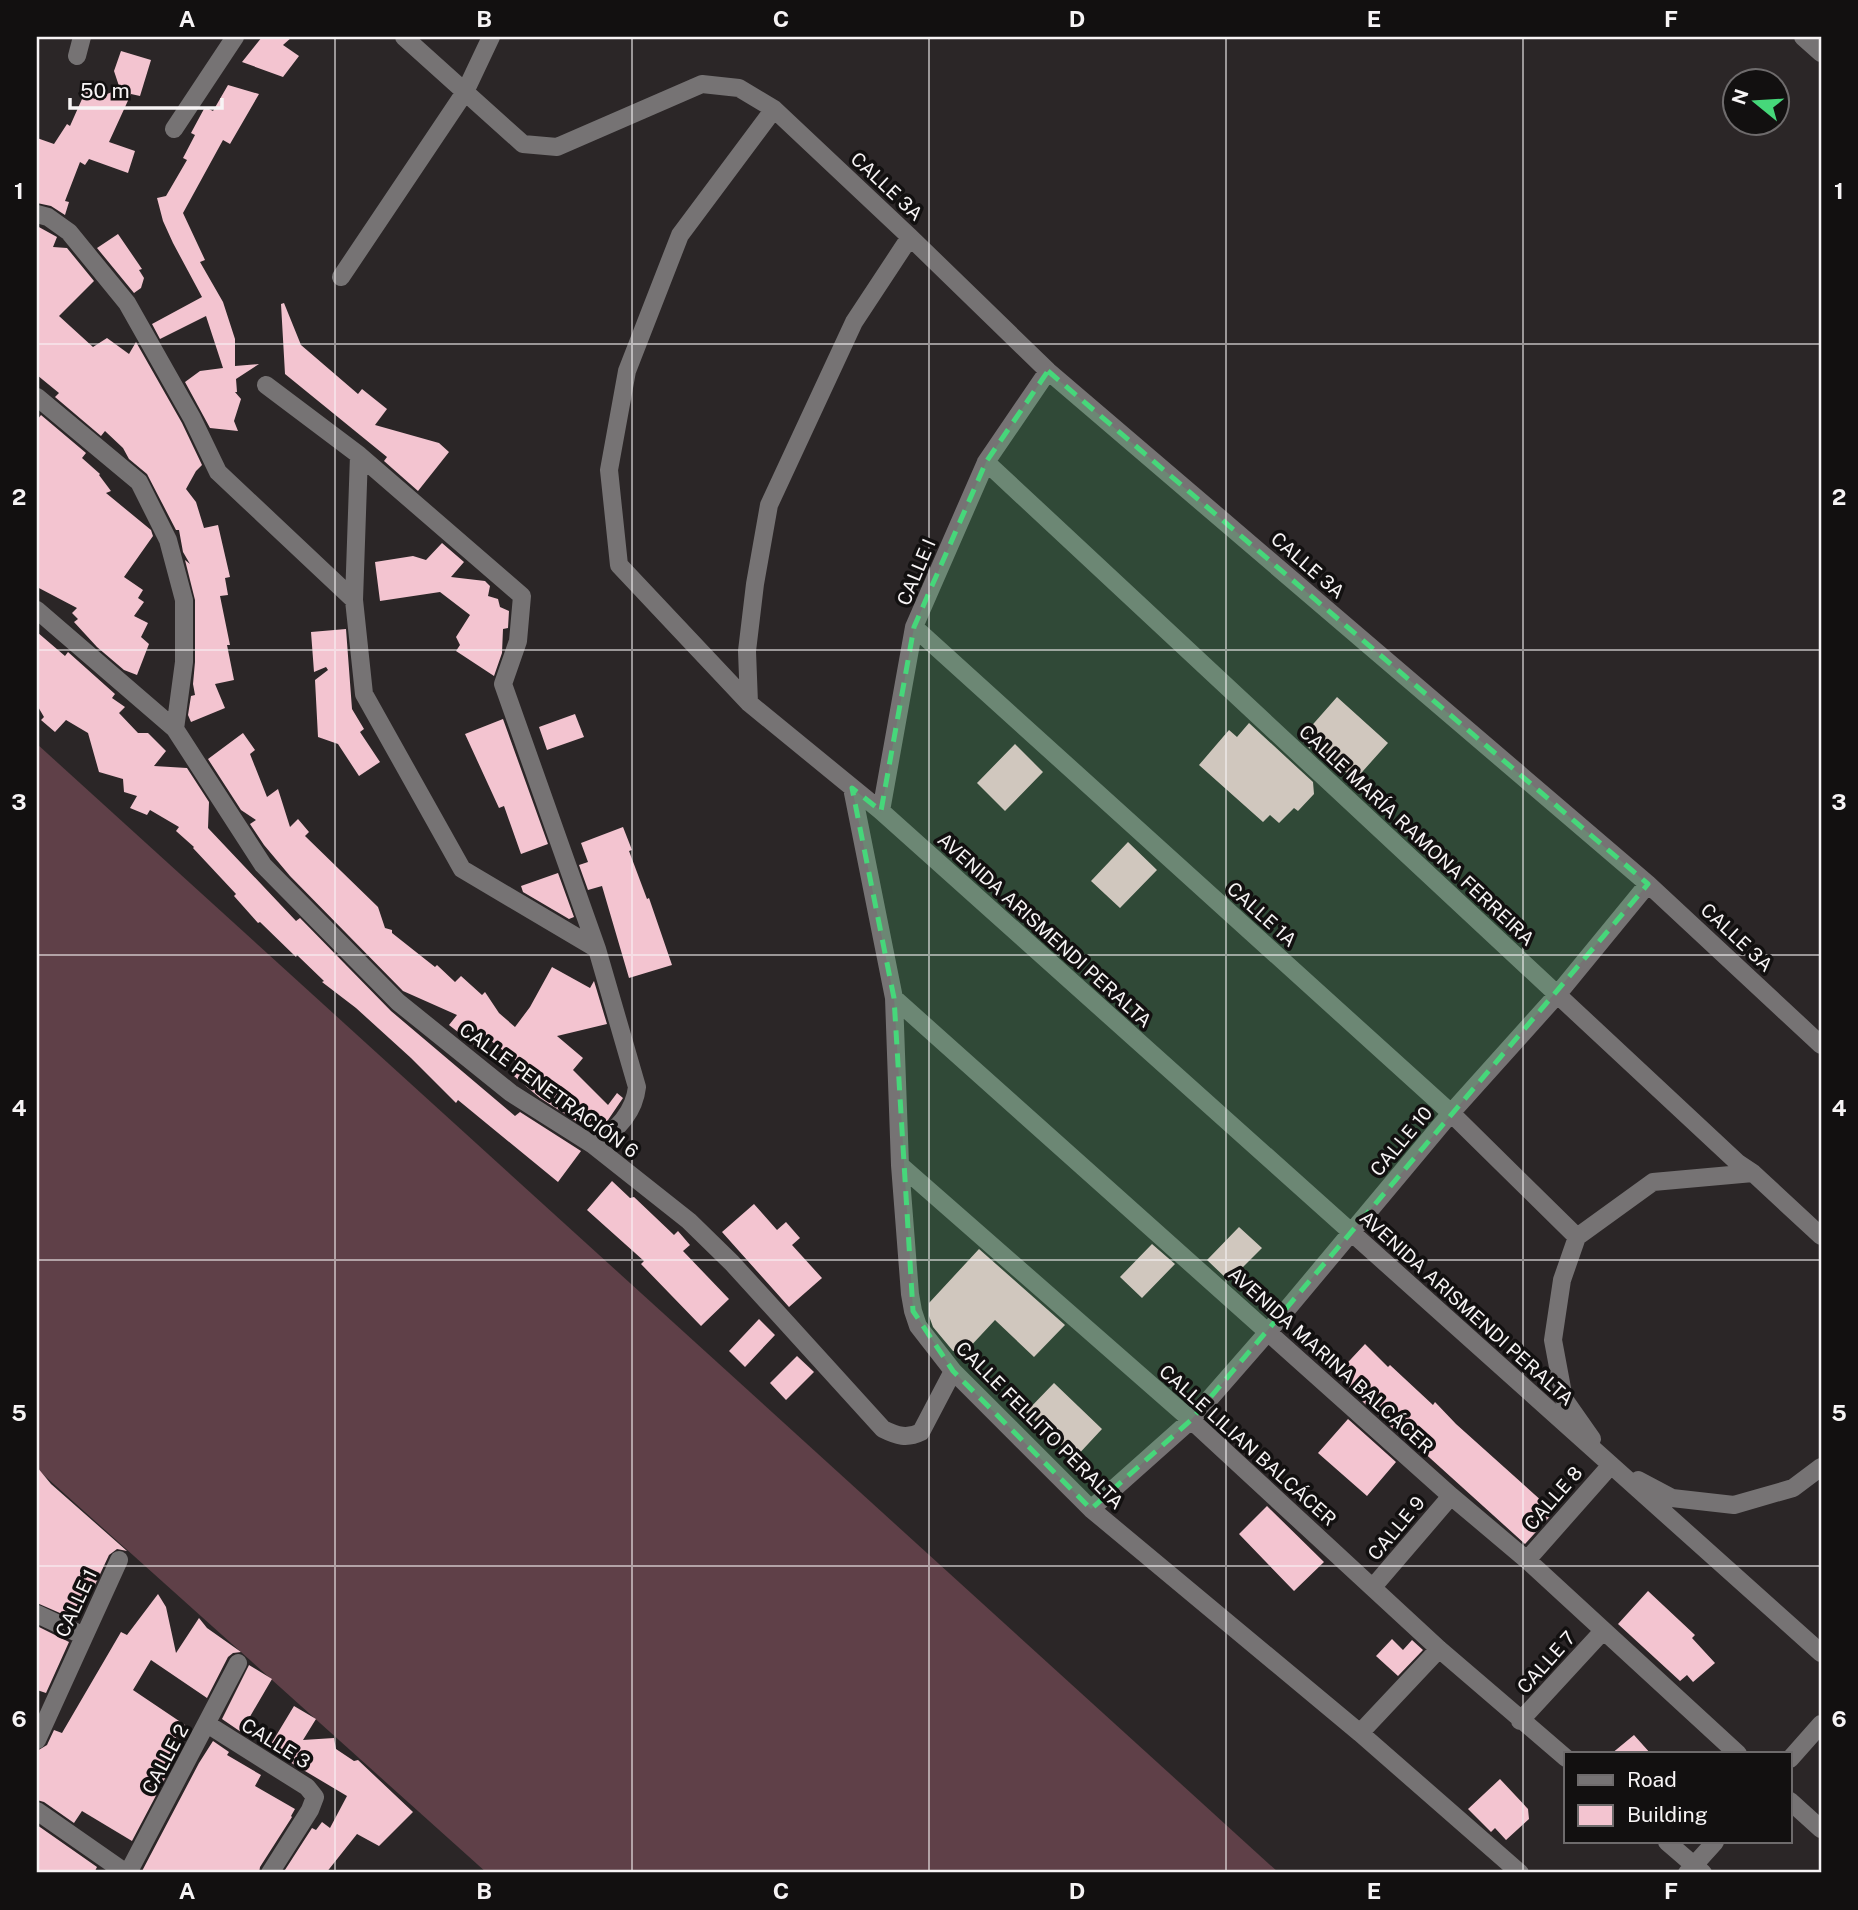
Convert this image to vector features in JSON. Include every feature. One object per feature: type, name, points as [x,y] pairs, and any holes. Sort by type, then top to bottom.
[{"type":"street","points":[[77,56],[82,37]]},
{"type":"street","points":[[174,129],[235,37]]},
{"type":"street","name":"CALLE 3A","points":[[404,37],[523,144],[557,147],[702,83],[739,88],[774,109],[1048,371],[1648,884],[1821,1045]]},
{"type":"street","points":[[341,276],[465,92],[491,37]]},
{"type":"street","points":[[1803,37],[1821,53]]},
{"type":"street","name":"AVENIDA ARISMENDI PERALTA","points":[[774,109],[680,235],[627,371],[609,470],[619,565],[749,703],[881,811],[1821,1653]]},
{"type":"street","points":[[37,214],[48,217],[69,232],[127,303],[192,418],[218,472],[354,600]]},
{"type":"street","points":[[749,703],[747,650],[769,505],[854,322],[910,237]]},
{"type":"street","name":"CALLE I","points":[[881,811],[915,627],[986,462],[1048,371]]},
{"type":"street","points":[[266,385],[359,455],[522,596],[518,641],[503,684],[597,949],[637,1087],[635,1101],[623,1120],[612,1134],[593,1145]]},
{"type":"street","points":[[37,397],[139,482],[168,540],[184,600],[184,662],[175,729]]},
{"type":"street","points":[[359,455],[354,600],[364,694],[462,869],[597,949]]},
{"type":"street","name":"CALLE MARÍA RAMONA FERREIRA","points":[[986,462],[1738,1163],[1753,1173],[1821,1236]]},
{"type":"street","name":"CALLE PENETRACIÓN 6","points":[[37,610],[175,729],[263,864],[398,1002],[511,1093],[593,1145],[690,1220],[883,1429],[897,1436],[911,1437],[921,1432],[953,1371]]},
{"type":"street","name":"CALLE 1A","points":[[915,627],[1451,1113],[1577,1237]]},
{"type":"street","name":"CALLE FELLITO PERALTA","points":[[852,788],[894,998],[900,1165],[913,1311],[918,1326],[953,1371],[1091,1509],[1360,1733],[1520,1873]]},
{"type":"street","name":"CALLE 10","points":[[1091,1509],[1191,1420],[1451,1113],[1557,995],[1648,884]]},
{"type":"street","name":"AVENIDA MARINA BALCÁCER","points":[[894,998],[1451,1496],[1527,1560],[1736,1752]]},
{"type":"street","name":"CALLE LILIAN BALCÁCER","points":[[900,1165],[1191,1420],[1439,1649],[1564,1756]]},
{"type":"street","points":[[1753,1173],[1653,1182],[1577,1237],[1562,1280],[1553,1340],[1564,1399],[1611,1465],[1672,1498],[1734,1505],[1793,1488],[1821,1467]]},
{"type":"street","name":"CALLE 8","points":[[1527,1560],[1611,1465]]},
{"type":"street","name":"CALLE 9","points":[[1373,1587],[1451,1496]]},
{"type":"street","name":"CALLE 1","points":[[37,1740],[119,1560]]},
{"type":"street","points":[[37,1614],[84,1636]]},
{"type":"street","name":"CALLE 7","points":[[1520,1721],[1603,1631]]},
{"type":"street","points":[[1360,1733],[1439,1649]]},
{"type":"street","name":"CALLE 2","points":[[127,1873],[238,1664]]},
{"type":"street","name":"CALLE 3","points":[[207,1724],[307,1787],[315,1797],[310,1810],[270,1873]]},
{"type":"street","points":[[1792,1757],[1821,1724]]},
{"type":"street","points":[[1792,1803],[1821,1829]]},
{"type":"street","points":[[37,1811],[127,1873]]},
{"type":"street","points":[[1668,1843],[1695,1870],[1714,1843]]},
{"type":"highlighted area","points":[[1048,371],[1648,884],[1191,1420],[1091,1509],[953,1371],[913,1311],[894,998],[852,788],[881,811],[914,627],[986,462]]},
{"type":"shaded area","points":[[37,744],[1279,1873],[487,1873],[37,1469]]},
{"type":"building","points":[[262,37],[292,37],[283,45],[299,56],[283,77],[242,62]]},
{"type":"building","points":[[121,51],[151,60],[140,96],[131,94],[109,142],[135,151],[128,173],[89,159],[85,165],[80,162],[65,201],[69,202],[65,215],[51,206],[37,203],[37,138],[54,144],[67,124],[70,126],[86,90],[94,99],[120,89],[114,71]]},
{"type":"building","points":[[228,85],[259,94],[230,144],[223,140],[183,213],[205,260],[200,262],[223,302],[235,339],[235,366],[259,364],[236,379],[235,392],[241,399],[234,421],[238,431],[210,428],[185,382],[200,371],[223,368],[206,316],[160,339],[152,324],[202,297],[163,221],[157,198],[166,196],[187,160],[183,158],[195,135],[191,133],[205,107],[213,111]]},
{"type":"building","points":[[37,226],[57,237],[53,247],[67,248],[94,281],[59,316],[93,347],[107,338],[129,354],[136,342],[182,423],[202,465],[186,489],[196,502],[204,528],[218,525],[230,577],[225,578],[228,595],[220,596],[234,680],[215,684],[225,708],[191,722],[188,715],[191,696],[195,695],[195,600],[185,560],[190,564],[183,552],[179,530],[176,530],[147,474],[129,459],[123,448],[105,431],[101,436],[55,397],[59,393],[37,375]]},
{"type":"building","points":[[118,234],[142,269],[139,270],[144,278],[141,288],[134,293],[97,248]]},
{"type":"building","points":[[284,303],[301,345],[358,394],[362,389],[387,409],[375,425],[439,443],[449,452],[418,491],[384,461],[387,457],[285,374],[281,304]]},
{"type":"building","points":[[41,415],[86,453],[82,458],[100,474],[111,491],[106,493],[151,530],[153,536],[124,577],[143,590],[138,598],[144,602],[134,616],[148,623],[141,637],[149,644],[137,675],[124,670],[97,647],[74,622],[78,619],[72,613],[77,608],[37,587],[37,420]]},
{"type":"building","points":[[442,543],[464,562],[451,577],[485,581],[490,586],[488,596],[498,599],[500,607],[509,611],[508,628],[503,629],[502,653],[494,676],[456,651],[460,645],[456,637],[470,615],[440,592],[380,601],[375,562],[413,556],[426,560]]},
{"type":"building","points":[[346,629],[352,709],[364,729],[360,732],[380,762],[359,776],[338,744],[318,737],[315,680],[328,670],[326,667],[314,672],[311,632]]},
{"type":"building","points":[[37,632],[65,656],[68,652],[115,694],[112,698],[125,707],[119,713],[138,733],[148,733],[166,751],[154,766],[187,768],[209,802],[208,828],[296,921],[300,918],[391,1011],[515,1116],[520,1112],[581,1151],[558,1182],[458,1100],[456,1103],[356,1008],[322,982],[324,981],[297,955],[296,957],[258,923],[234,896],[236,894],[176,831],[179,827],[150,810],[147,815],[130,808],[137,796],[124,792],[123,779],[99,772],[88,733],[66,720],[55,732],[41,720],[44,717],[37,705]]},
{"type":"building","points":[[1337,697],[1388,743],[1355,780],[1309,740],[1310,749],[1300,739]]},
{"type":"building","points":[[575,714],[584,737],[547,750],[539,727]]},
{"type":"building","points":[[503,719],[548,844],[521,854],[504,806],[499,808],[465,734]]},
{"type":"building","points":[[1249,723],[1313,782],[1314,794],[1298,811],[1294,808],[1279,823],[1270,815],[1263,822],[1199,765],[1229,730],[1237,737]]},
{"type":"building","points":[[243,733],[255,750],[250,754],[267,797],[278,789],[290,827],[298,819],[309,832],[305,836],[378,907],[385,928],[392,930],[392,933],[435,967],[437,965],[455,982],[461,976],[482,995],[485,992],[499,1013],[515,1027],[530,1007],[552,967],[590,988],[594,981],[607,1024],[557,1036],[583,1058],[573,1070],[608,1105],[617,1093],[623,1098],[608,1120],[593,1132],[540,1098],[508,1071],[516,1061],[490,1040],[481,1050],[449,1025],[457,1015],[403,991],[290,876],[250,824],[256,820],[241,810],[208,759]]},
{"type":"building","points":[[1015,744],[1043,772],[1005,811],[977,783]]},
{"type":"building","points":[[623,827],[632,850],[629,851],[647,899],[649,898],[672,965],[629,978],[602,886],[588,890],[579,865],[588,862],[581,843]]},
{"type":"building","points":[[1128,842],[1157,870],[1120,908],[1091,881]]},
{"type":"building","points":[[558,873],[574,917],[569,919],[523,892],[521,886]]},
{"type":"building","points":[[612,1181],[630,1198],[634,1197],[674,1235],[678,1231],[690,1245],[683,1251],[729,1299],[701,1326],[641,1264],[644,1261],[587,1210]]},
{"type":"building","points":[[754,1204],[777,1230],[786,1222],[800,1238],[792,1245],[822,1278],[789,1307],[722,1232]]},
{"type":"building","points":[[1239,1227],[1262,1248],[1229,1281],[1207,1260]]},
{"type":"building","points":[[1152,1244],[1175,1264],[1142,1298],[1120,1277]]},
{"type":"building","points":[[979,1249],[1065,1325],[1034,1357],[995,1320],[967,1350],[953,1351],[933,1327],[929,1316],[929,1303]]},
{"type":"building","points":[[759,1319],[775,1335],[745,1367],[729,1351]]},
{"type":"building","points":[[1365,1344],[1433,1405],[1435,1402],[1554,1512],[1525,1544],[1420,1449],[1418,1451],[1363,1402],[1337,1374]]},
{"type":"building","points":[[797,1356],[814,1372],[786,1400],[770,1383]]},
{"type":"building","points":[[1054,1383],[1102,1429],[1075,1458],[1026,1412]]},
{"type":"building","points":[[1348,1419],[1396,1462],[1367,1496],[1318,1453]]},
{"type":"building","points":[[37,1467],[51,1484],[127,1551],[117,1549],[109,1555],[80,1617],[77,1616],[76,1620],[37,1603]]},
{"type":"building","points":[[1267,1506],[1324,1562],[1294,1591],[1239,1534]]},
{"type":"building","points":[[1648,1591],[1695,1635],[1692,1638],[1715,1663],[1693,1682],[1687,1675],[1680,1681],[1618,1624]]},
{"type":"building","points":[[158,1594],[166,1607],[176,1653],[199,1618],[207,1628],[241,1652],[228,1657],[207,1698],[151,1660],[133,1690],[185,1725],[171,1744],[180,1750],[132,1841],[82,1811],[74,1823],[37,1800],[37,1751],[47,1745],[54,1730],[62,1733],[121,1632],[127,1635]]},
{"type":"building","points":[[37,1626],[69,1642],[46,1693],[37,1690]]},
{"type":"building","points":[[1392,1639],[1403,1650],[1412,1640],[1423,1650],[1398,1676],[1376,1656]]},
{"type":"building","points":[[249,1665],[272,1679],[241,1732],[222,1719]]},
{"type":"building","points":[[294,1706],[316,1719],[303,1740],[334,1738],[336,1749],[354,1761],[358,1760],[413,1812],[379,1846],[357,1834],[326,1873],[283,1873],[312,1828],[316,1830],[322,1822],[330,1828],[347,1796],[268,1749]]},
{"type":"building","points":[[1634,1735],[1649,1752],[1613,1752]]},
{"type":"building","points":[[213,1741],[229,1752],[227,1755],[261,1775],[255,1786],[295,1809],[292,1817],[260,1867],[259,1873],[141,1873],[199,1763]]},
{"type":"building","points":[[1500,1779],[1528,1809],[1529,1819],[1506,1840],[1495,1828],[1491,1832],[1468,1809]]},
{"type":"building","points":[[37,1825],[97,1867],[94,1873],[37,1873]]}]
